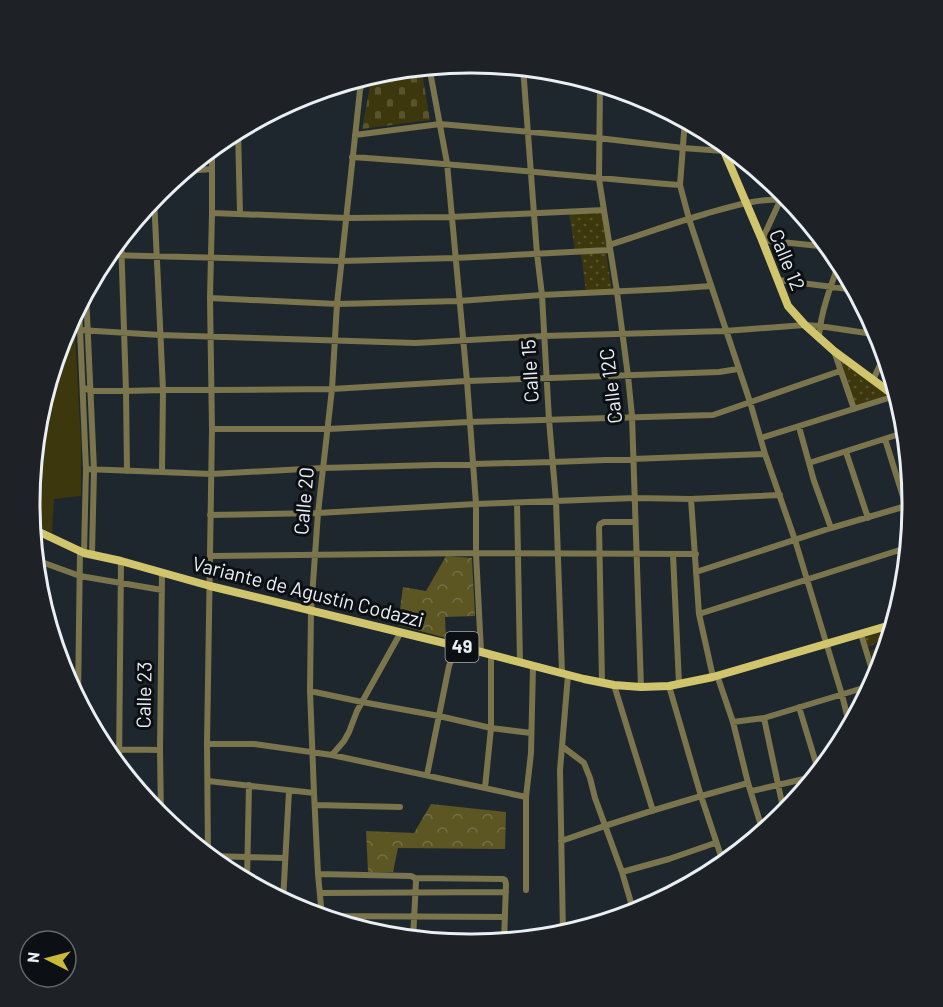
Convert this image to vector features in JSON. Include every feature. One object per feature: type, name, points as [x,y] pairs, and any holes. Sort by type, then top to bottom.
[{"type":"main road","name":"Calle 12","points":[[726,156],[788,306],[834,351],[887,390]]},
{"type":"main road","name":"Variante de Agustín Codazzi","points":[[41,533],[85,553],[614,685],[641,687],[679,684],[715,676],[884,627]]},
{"type":"street","points":[[431,74],[447,164],[467,381],[476,504],[481,652]]},
{"type":"street","name":"Calle 15","points":[[524,76],[542,295],[565,674],[560,770],[562,925]]},
{"type":"street","name":"Calle 20","points":[[321,907],[310,691],[311,610],[318,513],[332,389],[341,261],[361,87]]},
{"type":"street","name":"Calle 12C","points":[[600,92],[599,179],[632,416],[641,687]]},
{"type":"street","points":[[355,135],[440,124],[719,151]]},
{"type":"street","points":[[684,129],[681,185],[689,219],[795,540],[847,715]]},
{"type":"street","points":[[238,141],[240,214]]},
{"type":"street","points":[[352,157],[681,185]]},
{"type":"street","points":[[208,844],[212,160]]},
{"type":"street","points":[[199,170],[212,169]]},
{"type":"street","points":[[127,471],[122,255],[341,261],[455,258],[609,248],[689,219],[745,202],[776,199]]},
{"type":"street","points":[[780,203],[762,240],[816,246]]},
{"type":"street","points":[[212,213],[346,218],[451,217],[604,210]]},
{"type":"street","points":[[154,212],[163,390],[162,471]]},
{"type":"street","points":[[819,336],[819,326],[835,273]]},
{"type":"street","points":[[778,280],[845,289]]},
{"type":"street","points":[[210,298],[337,304],[459,301],[711,286]]},
{"type":"street","points":[[84,315],[82,387],[90,470]]},
{"type":"street","points":[[78,680],[80,576],[85,553],[90,470],[90,391],[81,321]]},
{"type":"street","points":[[83,330],[160,336],[416,343],[544,336],[725,331],[805,325],[867,333]]},
{"type":"street","points":[[834,351],[854,409]]},
{"type":"street","points":[[873,380],[880,365]]},
{"type":"street","points":[[82,387],[90,391],[332,389],[467,381],[719,372],[738,369]]},
{"type":"street","points":[[212,429],[328,429],[632,416],[713,415],[840,371]]},
{"type":"street","points":[[761,438],[890,399]]},
{"type":"street","points":[[799,427],[831,528]]},
{"type":"street","points":[[809,462],[897,435]]},
{"type":"street","points":[[885,439],[902,493]]},
{"type":"street","points":[[846,452],[868,518]]},
{"type":"street","points":[[90,470],[211,474],[323,468],[765,454]]},
{"type":"street","points":[[210,515],[318,513],[635,498],[691,499],[780,495]]},
{"type":"street","points":[[691,499],[699,614],[715,676],[733,722],[748,783],[761,823]]},
{"type":"street","points":[[517,503],[520,663]]},
{"type":"street","points":[[696,572],[902,507]]},
{"type":"street","points":[[602,682],[598,553],[600,524],[635,522]]},
{"type":"street","points":[[699,614],[900,550]]},
{"type":"street","points":[[211,556],[476,553],[696,554]]},
{"type":"street","points":[[673,554],[679,684]]},
{"type":"street","points":[[121,561],[118,749],[160,750]]},
{"type":"street","points":[[45,563],[80,576],[162,590]]},
{"type":"street","name":"Calle 23","points":[[161,802],[162,573]]},
{"type":"street","points":[[332,755],[350,732],[354,717],[401,632]]},
{"type":"street","points":[[861,634],[871,666]]},
{"type":"street","points":[[427,775],[449,666],[457,646]]},
{"type":"street","points":[[485,788],[491,728],[491,655]]},
{"type":"street","points":[[526,890],[526,797],[531,753],[533,666]]},
{"type":"street","points":[[614,685],[652,811]]},
{"type":"street","points":[[669,686],[700,796],[720,855]]},
{"type":"street","points":[[733,722],[764,717],[860,689]]},
{"type":"street","points":[[310,691],[531,734]]},
{"type":"street","points":[[799,707],[815,763]]},
{"type":"street","points":[[764,717],[782,802]]},
{"type":"street","points":[[207,744],[254,744],[332,755],[526,797]]},
{"type":"street","points":[[563,747],[584,763],[631,904]]},
{"type":"street","points":[[752,791],[804,777]]},
{"type":"street","points":[[208,781],[314,793]]},
{"type":"street","points":[[561,841],[606,825],[748,783]]},
{"type":"street","points":[[247,871],[249,786]]},
{"type":"street","points":[[283,891],[289,791]]},
{"type":"street","points":[[315,805],[400,807]]},
{"type":"street","points":[[622,872],[715,843]]},
{"type":"street","points":[[225,857],[285,858]]},
{"type":"street","points":[[318,874],[503,879],[506,884],[504,934]]},
{"type":"street","points":[[413,931],[415,878]]},
{"type":"street","points":[[320,893],[506,891]]},
{"type":"street","points":[[350,917],[505,916]]},
{"type":"green space","points":[[422,75],[430,120],[362,129],[370,85]]},
{"type":"green space","points":[[603,212],[607,247],[575,250],[569,214]]},
{"type":"green space","points":[[606,252],[612,290],[586,292],[581,254]]},
{"type":"green space","points":[[75,335],[81,443],[81,496],[54,499],[52,533],[41,527],[41,475],[44,447],[55,392]]},
{"type":"green space","points":[[838,357],[889,396],[855,406]]},
{"type":"green space","points":[[446,556],[472,558],[475,616],[445,617],[446,638],[398,625],[403,587],[426,591]]},
{"type":"green space","points":[[883,632],[880,641],[868,647],[864,637]]},
{"type":"green space","points":[[878,647],[873,661],[870,651]]},
{"type":"green space","points":[[431,804],[506,812],[505,849],[398,848],[393,872],[368,872],[366,831],[414,833]]}]
